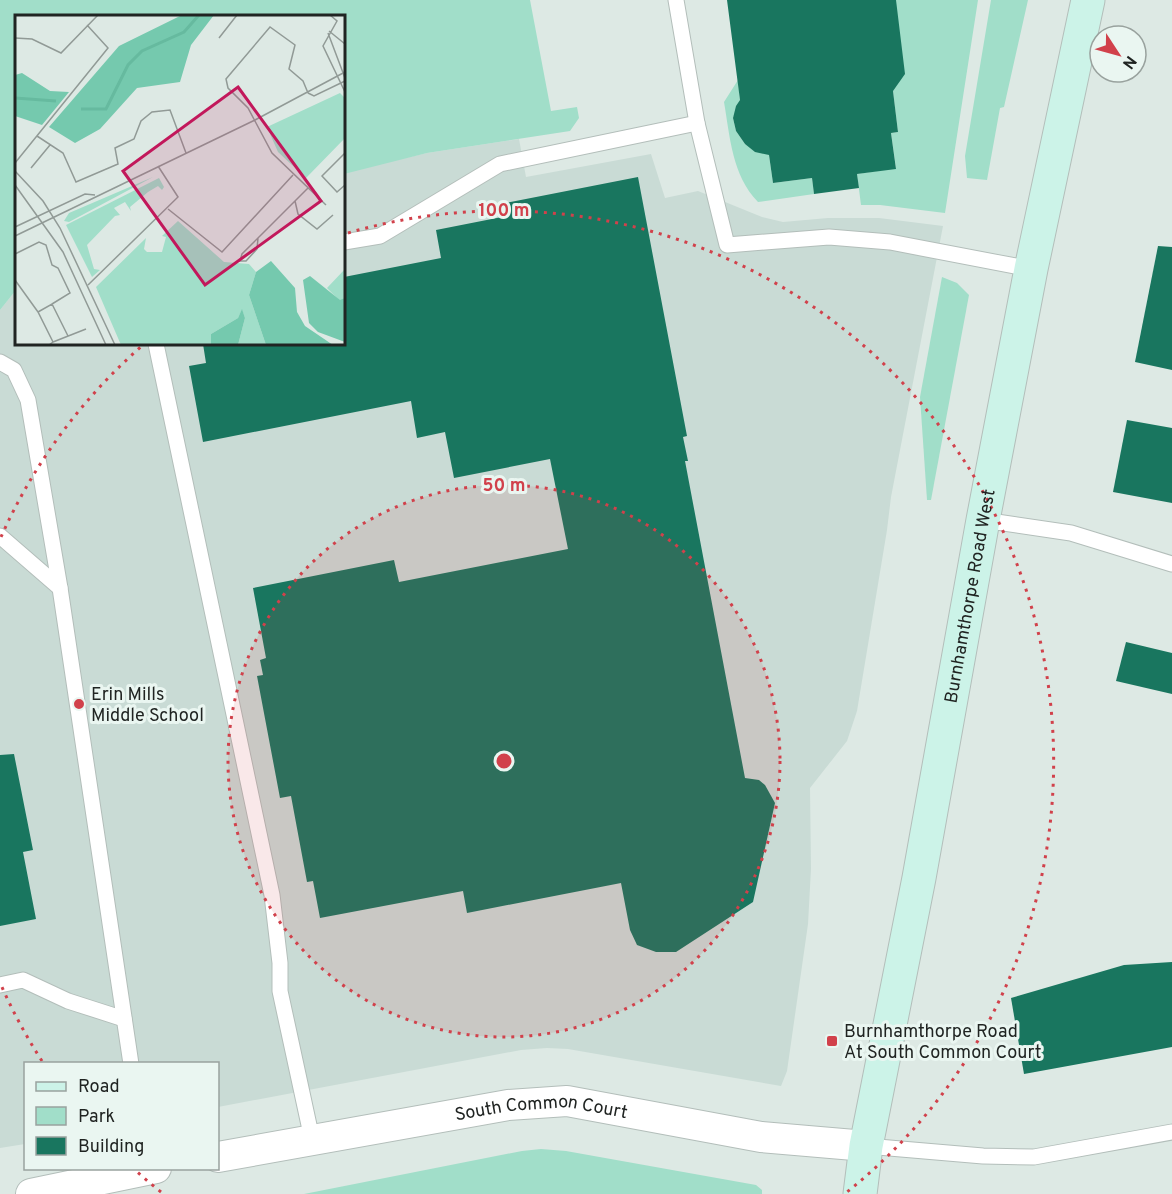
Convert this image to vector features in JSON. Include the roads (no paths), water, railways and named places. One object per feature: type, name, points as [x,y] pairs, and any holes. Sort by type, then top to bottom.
[{"type":"main road","name":"Burnhamthorpe Road West","points":[[860,1194],[866,1146],[919,879],[983,520],[1031,269],[1088,0]]},
{"type":"street","name":"South Common Court","points":[[219,1157],[312,1138],[508,1105],[567,1101],[761,1137],[866,1146]]},
{"type":"street","points":[[31,1194],[146,1170]]},
{"type":"lane","points":[[676,0],[697,123],[727,245],[829,237],[859,239],[890,242],[1031,269]]},
{"type":"lane","points":[[345,242],[380,236],[500,164],[697,123]]},
{"type":"lane","points":[[156,345],[272,896],[280,963],[280,991],[312,1138]]},
{"type":"lane","points":[[0,362],[14,370],[28,400],[60,588],[131,1062]]},
{"type":"lane","points":[[983,520],[1071,533],[1172,564]]},
{"type":"lane","points":[[0,536],[60,588]]},
{"type":"lane","points":[[0,985],[22,980],[68,1001],[124,1019]]},
{"type":"lane","points":[[866,1146],[983,1156],[1034,1157],[1172,1132]]},
{"type":"place","name":"Erin Mills Middle School","points":[[79,704]]},
{"type":"place","name":"Burnhamthorpe Road At South Common Court","points":[[832,1041]]}]
